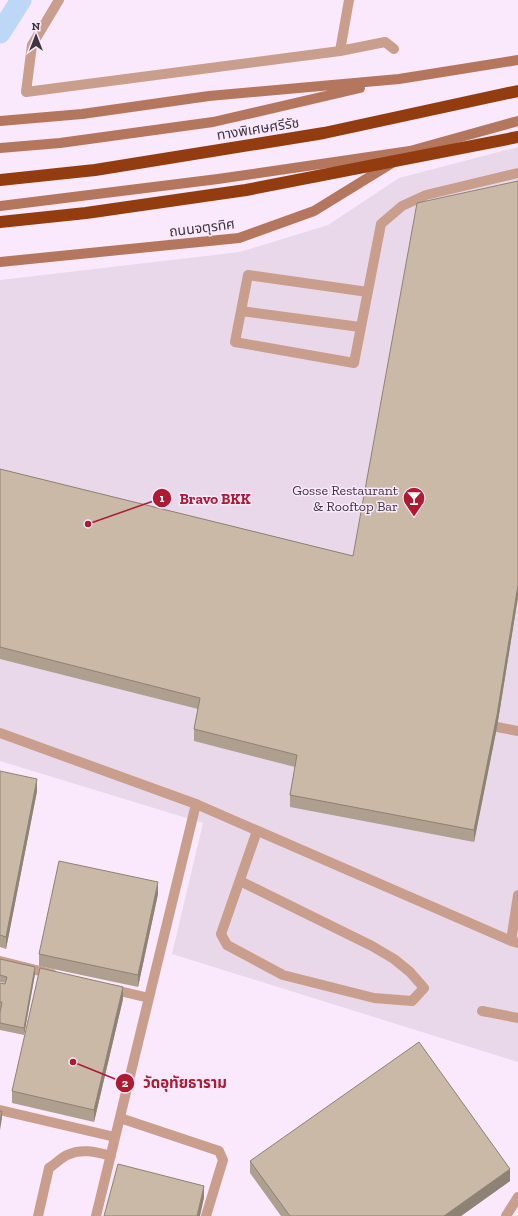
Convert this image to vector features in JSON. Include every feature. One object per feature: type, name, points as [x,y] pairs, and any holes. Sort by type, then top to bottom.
[{"type":"highway","name":"ทางพิเศษศรีรัช","points":[[0,180],[94,170],[324,133],[518,91]]},
{"type":"highway","points":[[0,222],[86,213],[246,190],[518,137]]},
{"type":"main road","points":[[0,148],[60,143],[213,122],[399,79],[518,60]]},
{"type":"main road","points":[[0,121],[82,114],[209,96],[399,79]]},
{"type":"main road","name":"ถนนจตุรทิศ","points":[[0,206],[218,178],[410,151],[518,121]]},
{"type":"main road","name":"ถนนจตุรทิศ","points":[[0,262],[238,238],[314,212],[410,151]]},
{"type":"street","points":[[60,0],[32,45],[26,92],[340,51],[384,42],[394,49]]},
{"type":"street","points":[[340,51],[349,0]]},
{"type":"street","points":[[368,292],[248,275],[235,342],[354,364],[360,327],[368,292],[381,224],[402,206],[426,195],[518,173]]},
{"type":"street","points":[[242,311],[360,327]]},
{"type":"street","points":[[497,727],[518,731]]},
{"type":"street","points":[[0,734],[196,804],[515,942],[518,895]]},
{"type":"street","points":[[96,1216],[196,804]]},
{"type":"street","points":[[240,881],[372,946],[394,959],[410,972],[424,988],[412,1000],[374,998],[283,975],[227,945],[221,934],[257,831]]},
{"type":"street","points":[[0,961],[60,976]]},
{"type":"street","points":[[104,987],[149,998]]},
{"type":"street","points":[[482,1011],[518,1018]]},
{"type":"street","points":[[0,1110],[115,1137]]},
{"type":"street","points":[[120,1118],[219,1151],[223,1160],[206,1216]]},
{"type":"street","points":[[38,1216],[49,1168],[67,1155],[78,1152],[91,1150],[111,1156]]},
{"type":"street","points":[[506,1216],[518,1197]]},
{"type":"shaded area","points":[[518,147],[518,1062],[172,954],[203,823],[0,761],[0,280],[240,252],[328,225],[399,178]]},
{"type":"building","points":[[518,181],[518,585],[497,715],[474,830],[290,795],[297,755],[194,729],[200,698],[0,647],[0,469],[353,556],[417,203]]},
{"type":"building","points":[[0,771],[37,779],[6,937],[0,935]]},
{"type":"building","points":[[59,861],[158,882],[138,975],[39,954]]},
{"type":"building","points":[[0,959],[35,967],[24,1028],[0,1023],[2,1002],[0,1002],[0,983],[5,984],[7,977],[0,975]]},
{"type":"building","points":[[40,968],[123,987],[94,1110],[12,1091]]},
{"type":"building","points":[[419,1042],[510,1169],[444,1216],[290,1216],[250,1161]]},
{"type":"building","points":[[0,1111],[2,1111],[0,1123]]},
{"type":"building","points":[[118,1164],[204,1186],[197,1216],[104,1216]]},
{"type":"waterway","points":[[0,33],[21,0]]},
{"type":"place","name":"Gosse Restaurant & Rooftop Bar","points":[[414,518]]},
{"type":"place","name":"Bravo BKK","points":[[88,524]]},
{"type":"place","name":"วัดอุทัยธาราม","points":[[73,1062]]}]
